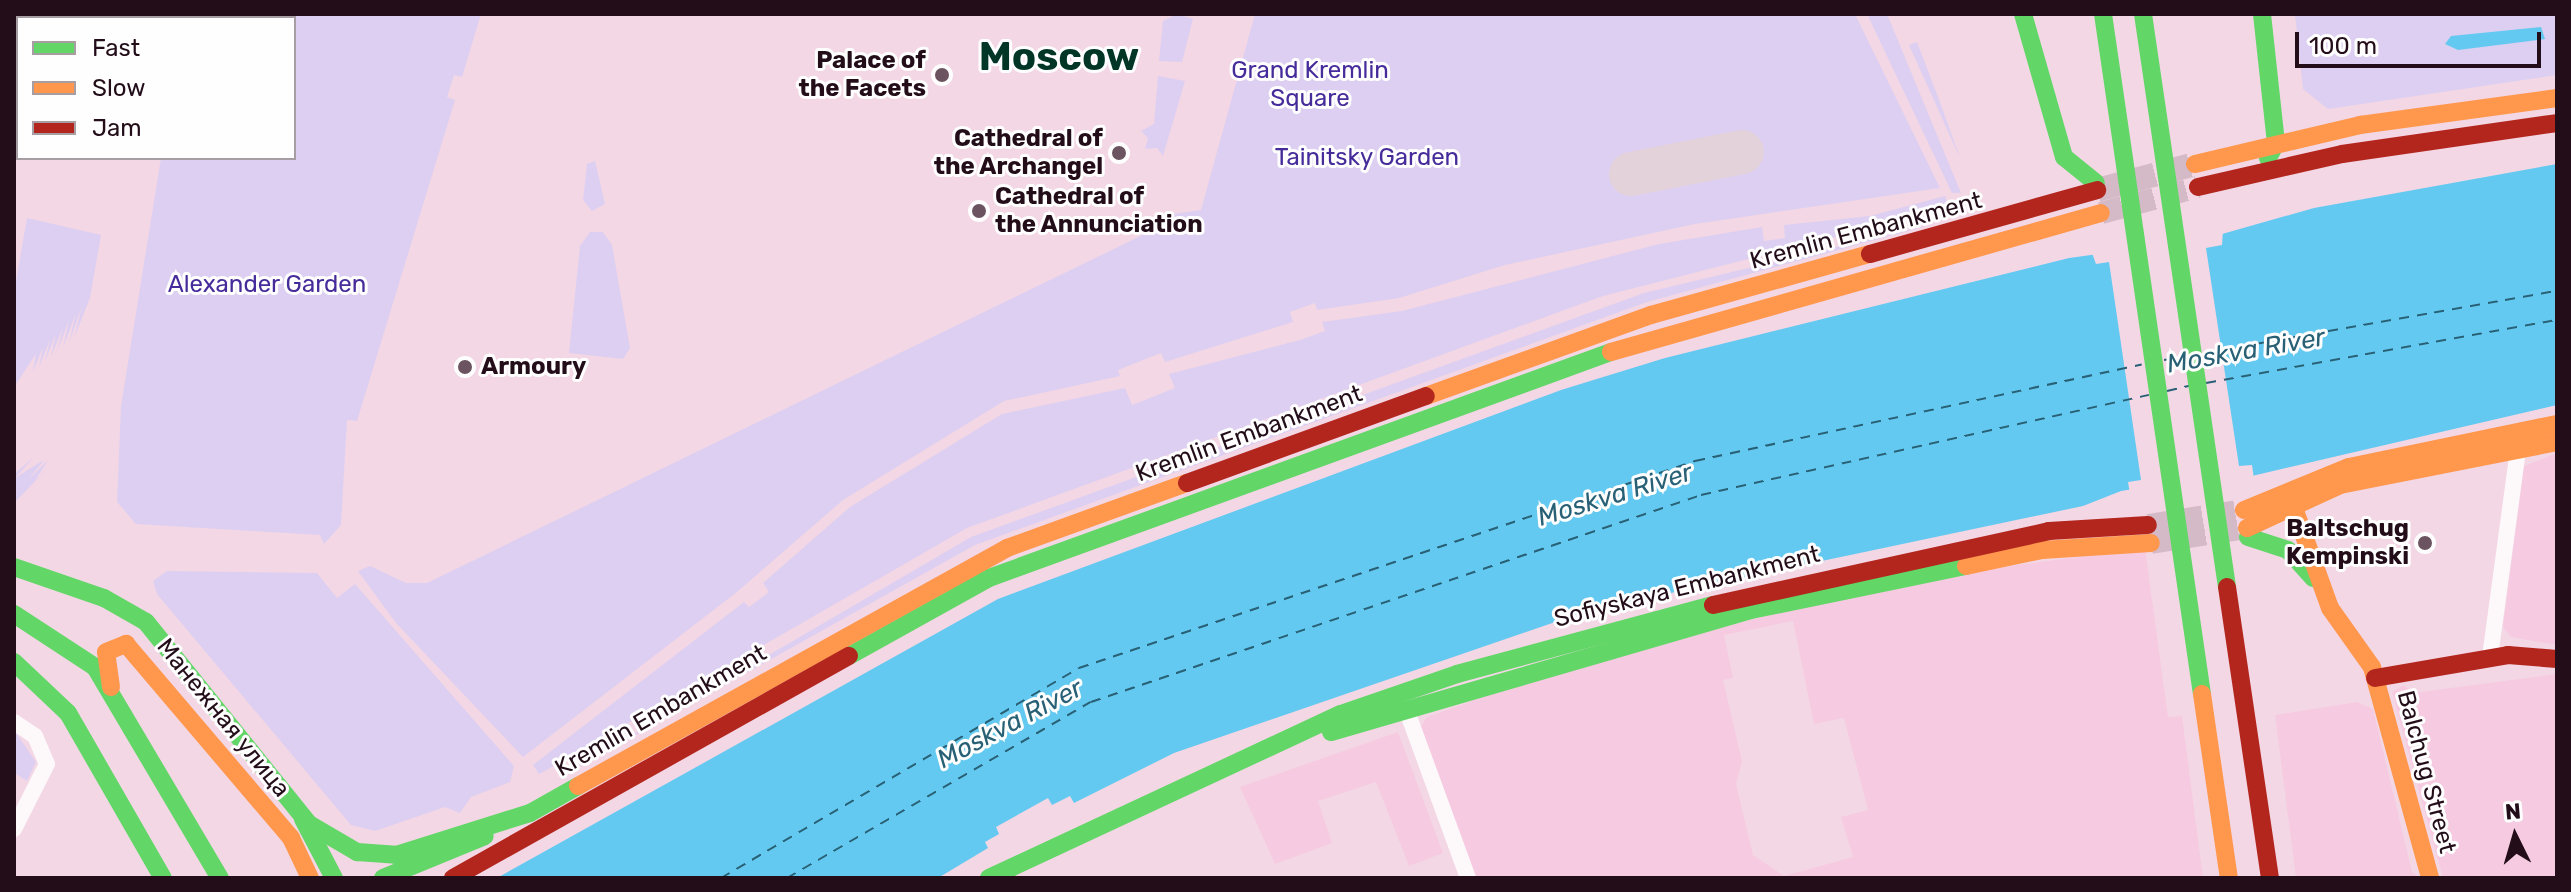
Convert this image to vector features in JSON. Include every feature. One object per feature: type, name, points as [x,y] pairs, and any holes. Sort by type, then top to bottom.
[{"type":"main road","name":"Kremlin Embankment","points":[[383,878],[467,845],[530,813],[1007,548],[1651,315],[2097,186],[2064,157],[2023,14]]},
{"type":"main road","points":[[2103,14],[2229,878]]},
{"type":"main road","points":[[2143,14],[2270,878]]},
{"type":"main road","points":[[2252,14],[2274,152]]},
{"type":"main road","points":[[2262,14],[2274,152]]},
{"type":"main road","points":[[2195,164],[2557,98]]},
{"type":"main road","points":[[2198,187],[2241,177],[2274,152],[2557,123]]},
{"type":"main road","name":"Kremlin Embankment","points":[[453,878],[989,578],[1657,335],[2101,213]]},
{"type":"main road","points":[[2323,592],[2288,550],[2247,525],[2349,467],[2557,424]]},
{"type":"main road","points":[[2292,501],[2340,485],[2557,442]]},
{"type":"main road","points":[[2292,501],[2323,592]]},
{"type":"main road","name":"Sofiyskaya Embankment","points":[[989,878],[1253,755],[1403,700],[1730,598],[2049,531],[2149,534]]},
{"type":"main road","name":"Манежная улица","points":[[14,567],[124,608],[183,663],[298,811],[334,878]]},
{"type":"main road","name":"Balchug Street","points":[[2323,592],[2375,678],[2430,878]]},
{"type":"main road","points":[[14,614],[66,643],[111,688],[220,878]]},
{"type":"main road","name":"Манежная улица","points":[[111,688],[106,652],[126,644],[291,838],[310,878]]},
{"type":"main road","points":[[2375,678],[2490,657],[2557,659]]},
{"type":"main road","points":[[14,662],[68,713],[163,878]]},
{"type":"main road","name":"Манежная улица","points":[[298,811],[338,843],[378,856],[430,848],[530,813]]},
{"type":"street","points":[[2490,657],[2518,449]]},
{"type":"street","points":[[1403,700],[1468,878]]},
{"type":"street","points":[[14,722],[35,736],[47,764],[18,805],[14,829]]},
{"type":"shaded area","points":[[2557,453],[2557,645],[2511,637],[2503,627],[2524,466]]},
{"type":"shaded area","points":[[2145,548],[2168,717],[2182,716],[2203,878],[1475,878],[1420,728],[1427,717],[1562,669],[1780,612],[2016,565]],"holes":[[[1793,621],[1814,724],[1844,718],[1868,810],[1841,817],[1853,857],[1784,876],[1753,855],[1736,784],[1742,761],[1723,680],[1733,678],[1724,635]]]},
{"type":"shaded area","points":[[2557,674],[2557,878],[2443,878],[2392,692],[2404,685],[2413,693]]},
{"type":"shaded area","points":[[2357,702],[2373,709],[2412,872],[2420,878],[2296,878],[2275,715]]},
{"type":"shaded area","points":[[1398,732],[1443,853],[1409,866],[1376,782],[1318,801],[1332,843],[1275,864],[1240,787]]},
{"type":"green space","name":"Alexander Garden","points":[[186,14],[481,14],[462,77],[454,75],[447,97],[455,100],[357,421],[347,420],[341,525],[324,544],[320,535],[136,524],[117,502],[121,406],[161,160],[296,160],[296,16]]},
{"type":"green space","points":[[1177,14],[1193,19],[1182,62],[1159,61],[1163,21]]},
{"type":"green space","name":"Tainitsky Garden","points":[[1255,14],[1855,14],[1940,188],[1695,224],[1505,265],[1399,298],[1317,310],[1315,303],[1290,312],[1293,322],[1165,362],[1161,353],[1118,370],[1120,376],[1004,401],[843,500],[737,592],[523,757],[396,623],[358,571],[370,566],[406,583],[427,583],[1157,228],[1158,216],[1201,210]]},
{"type":"green space","points":[[1867,14],[1887,14],[1961,193],[1952,193]]},
{"type":"green space","points":[[2295,14],[2557,14],[2557,75],[2328,109],[2303,89]]},
{"type":"green space","points":[[1917,42],[1941,105],[1960,158],[1909,45]]},
{"type":"green space","points":[[1158,76],[1185,81],[1163,156],[1157,148],[1145,149],[1148,138],[1141,131],[1154,124]]},
{"type":"green space","points":[[595,161],[605,204],[592,211],[583,200],[587,164]]},
{"type":"green space","points":[[1945,196],[1949,208],[1603,296],[967,528],[545,771],[539,774],[533,765],[744,602],[749,607],[769,592],[763,583],[850,507],[1002,414],[1125,388],[1132,405],[1175,388],[1169,374],[1300,340],[1325,331],[1322,322],[1402,311],[1659,244],[1762,227],[1764,241],[1785,238],[1784,225],[1870,216]]},
{"type":"green space","points":[[27,218],[101,235],[90,298],[74,338],[82,306],[69,343],[76,313],[63,348],[69,320],[57,352],[63,327],[51,357],[56,333],[45,362],[50,340],[39,367],[43,347],[33,372],[36,354],[14,387],[14,293]]},
{"type":"green space","points":[[1941,222],[1647,302],[975,545],[555,780],[971,537],[1644,293]]},
{"type":"green space","points":[[590,232],[603,232],[612,245],[630,348],[623,359],[569,353],[580,246]]},
{"type":"green space","points":[[33,458],[15,478],[44,460],[28,480],[48,460],[35,481],[55,461],[14,503],[14,474]]},
{"type":"green space","points":[[167,571],[317,573],[337,598],[355,584],[514,766],[510,782],[471,797],[460,813],[445,807],[375,831],[351,825],[157,594],[153,581]]},
{"type":"green space","points":[[14,730],[36,762],[27,781],[16,774]]},
{"type":"water","points":[[2541,27],[2545,39],[2458,50],[2445,44],[2451,36]]},
{"type":"water","name":"Moskva River","points":[[2557,164],[2557,405],[2252,476],[2250,470],[2121,491],[2083,506],[1590,610],[1174,753],[1074,803],[1070,796],[1052,805],[1048,798],[996,827],[999,834],[985,842],[988,848],[938,878],[497,878],[998,599],[1561,390],[1665,358],[2069,258],[2201,240],[2314,208]]},
{"type":"pier","points":[[2223,230],[2222,245],[2206,248],[2239,466],[2252,465],[2254,479],[2130,494],[2128,482],[2141,480],[2109,262],[2096,264],[2092,253]]},
{"type":"ferry route","points":[[2204,353],[2557,291]]},
{"type":"ferry route","points":[[2206,383],[2557,320]]},
{"type":"ferry route","points":[[2164,360],[2182,357]]},
{"type":"ferry route","points":[[721,878],[1079,668],[1695,461],[2142,364]]},
{"type":"ferry route","points":[[2167,391],[2189,386]]},
{"type":"ferry route","points":[[787,878],[1091,702],[1701,495],[2149,395]]},
{"type":"taxiway","points":[[1631,174],[1742,152]]},
{"type":"tunnel","points":[[2097,190],[2195,164]]},
{"type":"tunnel","points":[[2101,213],[2198,187]]},
{"type":"tunnel","points":[[2148,525],[2244,510]]},
{"type":"tunnel","points":[[2151,543],[2247,528]]},
{"type":"traffic: fast","points":[[2023,14],[2064,157],[2096,183]]},
{"type":"traffic: fast","points":[[2103,14],[2202,694]]},
{"type":"traffic: fast","points":[[2143,14],[2227,587]]},
{"type":"traffic: fast","points":[[2262,14],[2276,143],[2268,158]]},
{"type":"traffic: fast","points":[[849,656],[989,578],[1611,352]]},
{"type":"traffic: fast","points":[[2248,537],[2288,550],[2313,578]]},
{"type":"traffic: fast","points":[[1331,732],[1751,610],[1966,566]]},
{"type":"traffic: fast","points":[[14,567],[104,598],[146,622],[309,824],[357,852],[396,855],[530,813],[578,786]]},
{"type":"traffic: fast","points":[[989,878],[1341,714],[1457,674],[1713,605]]},
{"type":"traffic: fast","points":[[14,614],[95,667],[220,878]]},
{"type":"traffic: fast","points":[[14,662],[68,713],[163,878]]},
{"type":"traffic: fast","points":[[303,819],[334,878]]},
{"type":"traffic: fast","points":[[383,878],[485,836]]},
{"type":"traffic: slow","points":[[2195,164],[2360,125],[2557,98]]},
{"type":"traffic: slow","points":[[1611,352],[2101,213]]},
{"type":"traffic: slow","points":[[1426,396],[1651,315],[1870,254]]},
{"type":"traffic: slow","points":[[2244,510],[2349,467],[2557,424]]},
{"type":"traffic: slow","points":[[2247,528],[2340,485],[2557,442]]},
{"type":"traffic: slow","points":[[578,786],[1007,548],[1187,483]]},
{"type":"traffic: slow","points":[[2289,494],[2330,608],[2372,667],[2430,878]]},
{"type":"traffic: slow","points":[[1966,566],[2042,550],[2151,543]]},
{"type":"traffic: slow","points":[[111,687],[106,652],[126,644],[291,838],[310,878]]},
{"type":"traffic: slow","points":[[2202,694],[2229,878]]},
{"type":"traffic: jam","points":[[2198,187],[2342,154],[2557,123]]},
{"type":"traffic: jam","points":[[1870,254],[2097,190]]},
{"type":"traffic: jam","points":[[1187,483],[1426,396]]},
{"type":"traffic: jam","points":[[1713,605],[2049,531],[2148,525]]},
{"type":"traffic: jam","points":[[2227,587],[2270,878]]},
{"type":"traffic: jam","points":[[2375,678],[2508,655],[2557,659]]},
{"type":"traffic: jam","points":[[453,878],[849,656]]},
{"type":"place","name":"Palace of the Facets","points":[[942,75]]},
{"type":"place","name":"Cathedral of the Archangel","points":[[1119,153]]},
{"type":"place","name":"Cathedral of the Annunciation","points":[[979,211]]},
{"type":"place","name":"Armoury","points":[[465,367]]},
{"type":"place","name":"Baltschug Kempinski","points":[[2425,543]]},
{"type":"district","name":"Moscow","points":[[1059,57]]},
{"type":"park label","name":"Grand Kremlin Square","points":[[1310,85]]}]
